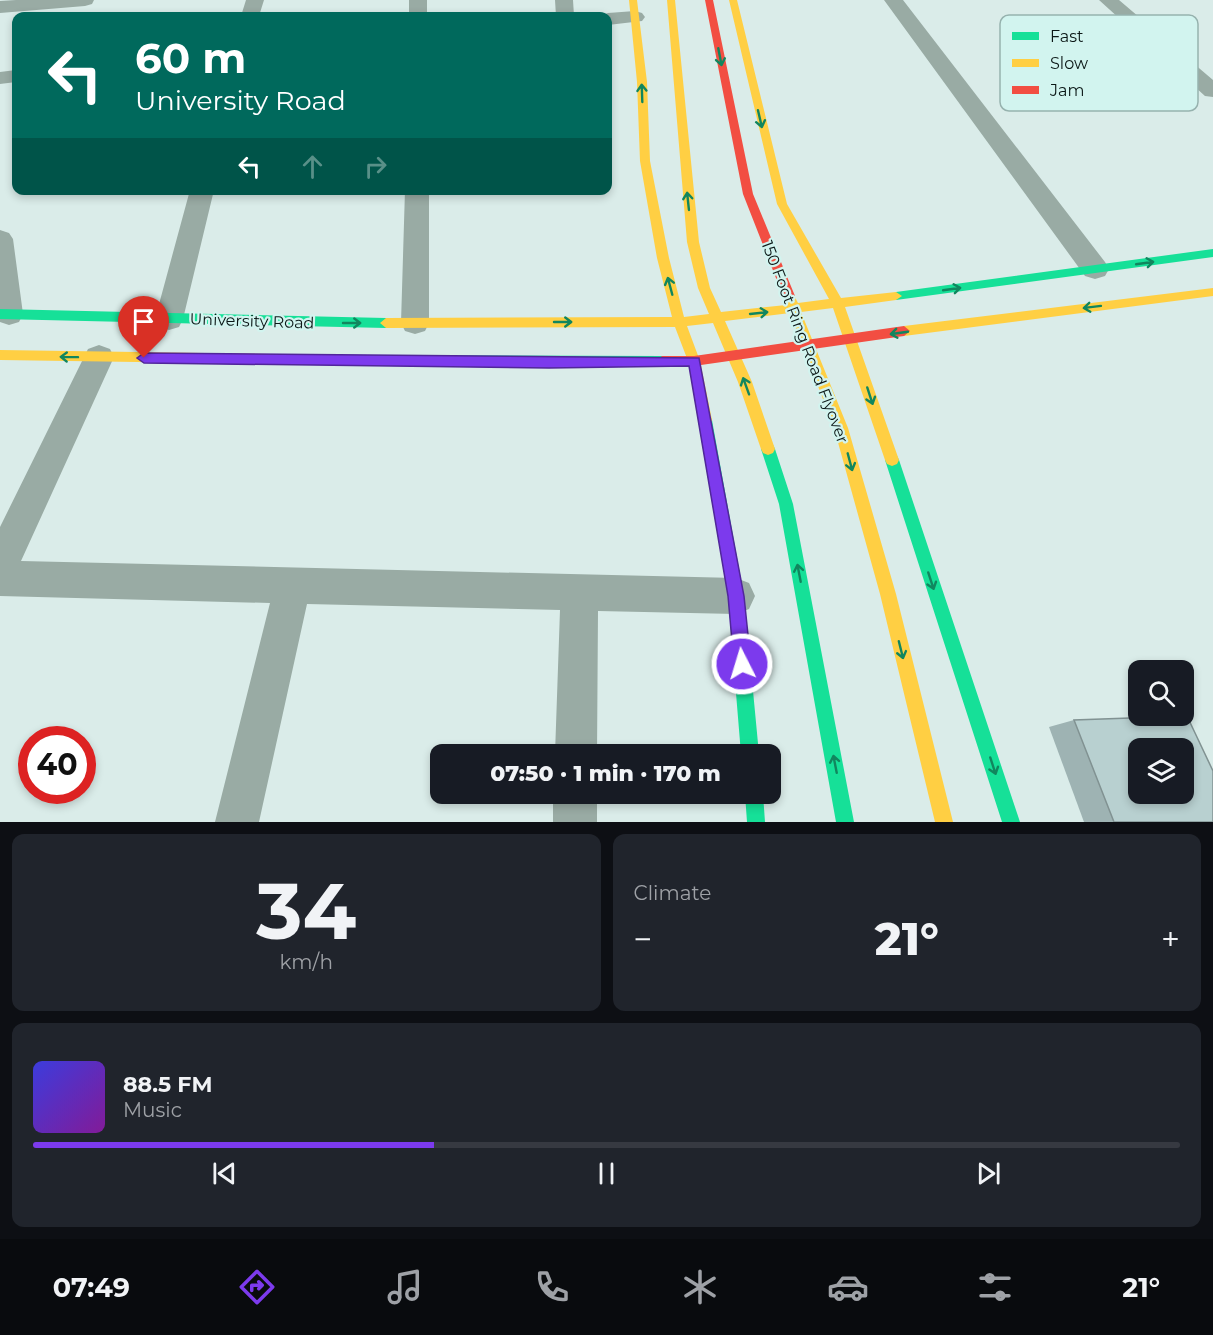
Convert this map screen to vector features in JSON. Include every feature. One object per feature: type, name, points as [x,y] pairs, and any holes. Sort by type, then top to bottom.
[{"type":"main road","points":[[671,0],[693,242],[704,288],[745,382],[786,504],[845,822]]},
{"type":"main road","name":"150 Foot Ring Road Flyover","points":[[709,0],[748,194],[841,428],[888,594],[944,822]]},
{"type":"main road","points":[[733,0],[782,204],[838,304],[852,340],[1011,822]]},
{"type":"main road","points":[[634,8],[642,82],[645,161],[663,258],[680,322],[694,361],[736,596],[749,744]]},
{"type":"main road","name":"University Road","points":[[4,314],[319,323],[680,322],[838,304],[1213,253]]},
{"type":"main road","points":[[0,355],[267,361],[694,361],[993,319],[1213,292]]},
{"type":"main road","points":[[755,804],[756,822]]},
{"type":"street","points":[[0,7],[85,0]]},
{"type":"street","points":[[893,0],[1095,269]]},
{"type":"street","points":[[1108,0],[1125,15]]},
{"type":"street","points":[[612,18],[634,8]]},
{"type":"street","points":[[1198,78],[1213,91]]},
{"type":"street","points":[[169,319],[201,195]]},
{"type":"street","points":[[415,322],[417,195]]},
{"type":"street","points":[[0,239],[4,314]]},
{"type":"street","points":[[0,565],[99,357]]},
{"type":"street","points":[[0,578],[736,596]]},
{"type":"street","points":[[237,822],[293,584]]},
{"type":"street","points":[[576,744],[579,592]]},
{"type":"street","points":[[575,804],[575,822]]},
{"type":"building","points":[[1128,718],[1128,726],[1192,726],[1213,771],[1213,822],[1114,822],[1074,720]]},
{"type":"traffic: fast","points":[[896,296],[1213,253]]},
{"type":"traffic: fast","points":[[0,314],[386,323]]},
{"type":"traffic: fast","points":[[334,360],[662,361]]},
{"type":"traffic: fast","points":[[705,420],[736,596],[749,744]]},
{"type":"traffic: fast","points":[[768,449],[786,504],[845,822]]},
{"type":"traffic: fast","points":[[892,460],[1011,822]]},
{"type":"traffic: fast","points":[[755,804],[756,822]]},
{"type":"traffic: slow","points":[[633,0],[642,82],[645,161],[663,258],[679,322],[694,361],[705,420]]},
{"type":"traffic: slow","points":[[671,0],[693,242],[704,288],[745,382],[768,449]]},
{"type":"traffic: slow","points":[[733,0],[782,204],[838,304],[892,460]]},
{"type":"traffic: slow","points":[[904,331],[1213,292]]},
{"type":"traffic: slow","points":[[789,296],[841,428],[888,594],[944,822]]},
{"type":"traffic: slow","points":[[386,323],[679,322],[896,296]]},
{"type":"traffic: slow","points":[[0,355],[334,360]]},
{"type":"traffic: jam","points":[[709,0],[748,194],[789,296]]},
{"type":"traffic: jam","points":[[662,361],[694,361],[904,331]]},
{"type":"route","points":[[144,358],[694,361],[736,596],[742,664]]}]
